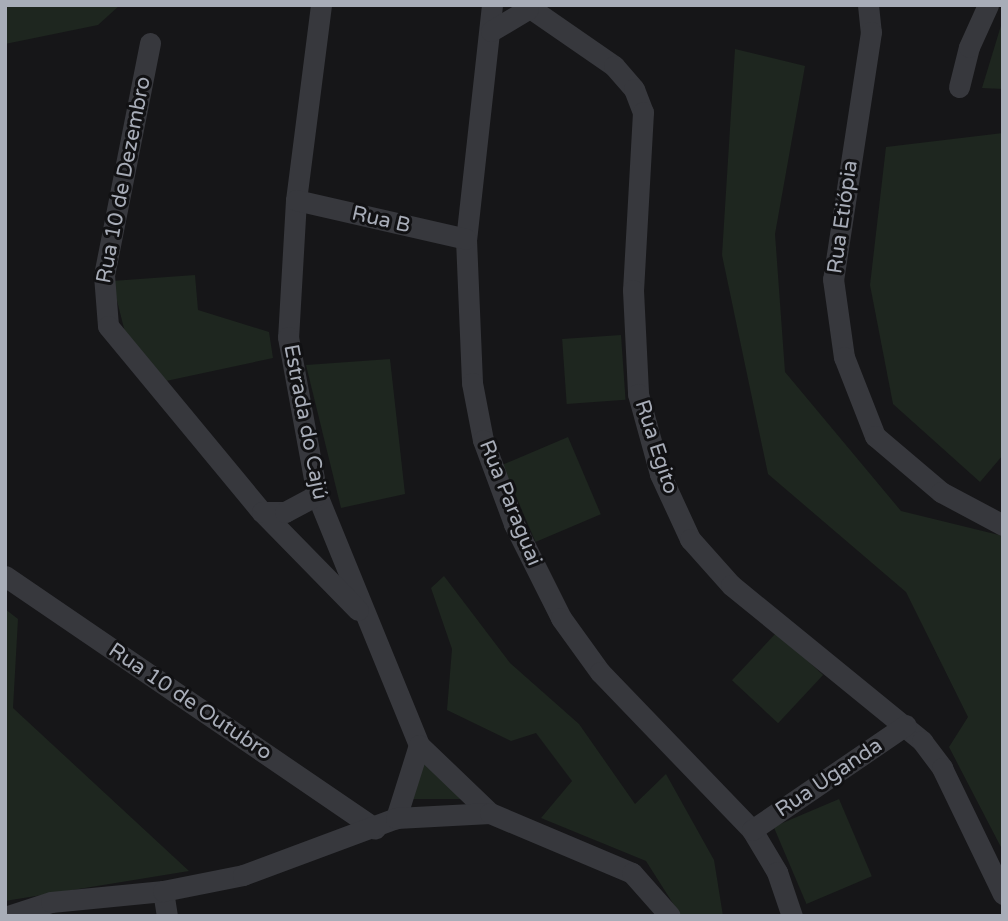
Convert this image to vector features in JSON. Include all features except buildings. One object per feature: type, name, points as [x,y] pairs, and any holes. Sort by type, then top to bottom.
[{"type":"street","name":"Estrada do Cajú","points":[[321,5],[296,200],[288,337],[317,495],[362,614],[419,745]]},
{"type":"street","name":"Rua Paraguai","points":[[492,5],[466,239],[472,383],[483,440],[514,524],[561,618],[600,672],[752,830],[777,872],[792,916]]},
{"type":"street","name":"Rua Etiópia","points":[[868,5],[871,32],[833,279],[844,357],[875,436],[941,492],[1003,525]]},
{"type":"street","points":[[959,87],[969,47],[988,5]]},
{"type":"street","name":"Rua Egito","points":[[491,31],[527,7],[614,66],[634,89],[643,112],[633,290],[638,394],[660,474],[690,539],[740,593],[906,725],[942,768],[1003,894]]},
{"type":"street","name":"Rua 10 de Dezembro","points":[[150,43],[102,302],[121,347],[262,512],[362,614]]},
{"type":"street","name":"Rua B","points":[[296,200],[466,239]]},
{"type":"street","points":[[262,512],[285,512],[317,495]]},
{"type":"street","name":"Rua 10 de Outubro","points":[[5,576],[375,828]]},
{"type":"street","name":"Rua Uganda","points":[[752,830],[906,725]]},
{"type":"street","points":[[396,818],[419,745],[491,813],[632,873],[670,916]]},
{"type":"street","points":[[8,916],[51,902],[163,891],[243,875],[396,818],[491,813]]},
{"type":"street","points":[[163,891],[167,916]]},
{"type":"shaded area","points":[[5,5],[120,5],[98,25],[5,44]]},
{"type":"shaded area","points":[[1003,19],[1003,89],[982,88]]},
{"type":"shaded area","points":[[735,49],[805,66],[775,234],[785,372],[901,511],[1003,536],[1003,851],[949,747],[968,717],[906,592],[768,474],[722,255]]},
{"type":"shaded area","points":[[1003,133],[1003,455],[980,482],[893,404],[870,285],[886,147]]},
{"type":"shaded area","points":[[195,275],[198,310],[269,332],[273,358],[166,381],[128,344],[112,281]]},
{"type":"shaded area","points":[[621,335],[626,400],[567,404],[562,339]]},
{"type":"shaded area","points":[[390,359],[405,494],[341,508],[306,365]]},
{"type":"shaded area","points":[[568,437],[601,514],[535,542],[503,465]]},
{"type":"shaded area","points":[[444,576],[510,663],[579,724],[635,804],[666,774],[714,860],[723,916],[681,916],[646,861],[541,818],[572,781],[536,733],[511,741],[447,710],[452,649],[431,588]]},
{"type":"shaded area","points":[[5,609],[18,619],[13,708],[189,871],[5,901]]},
{"type":"shaded area","points":[[777,632],[823,675],[778,723],[732,680]]},
{"type":"shaded area","points":[[430,746],[471,799],[405,799]]},
{"type":"shaded area","points":[[839,799],[872,876],[806,904],[774,827]]}]
